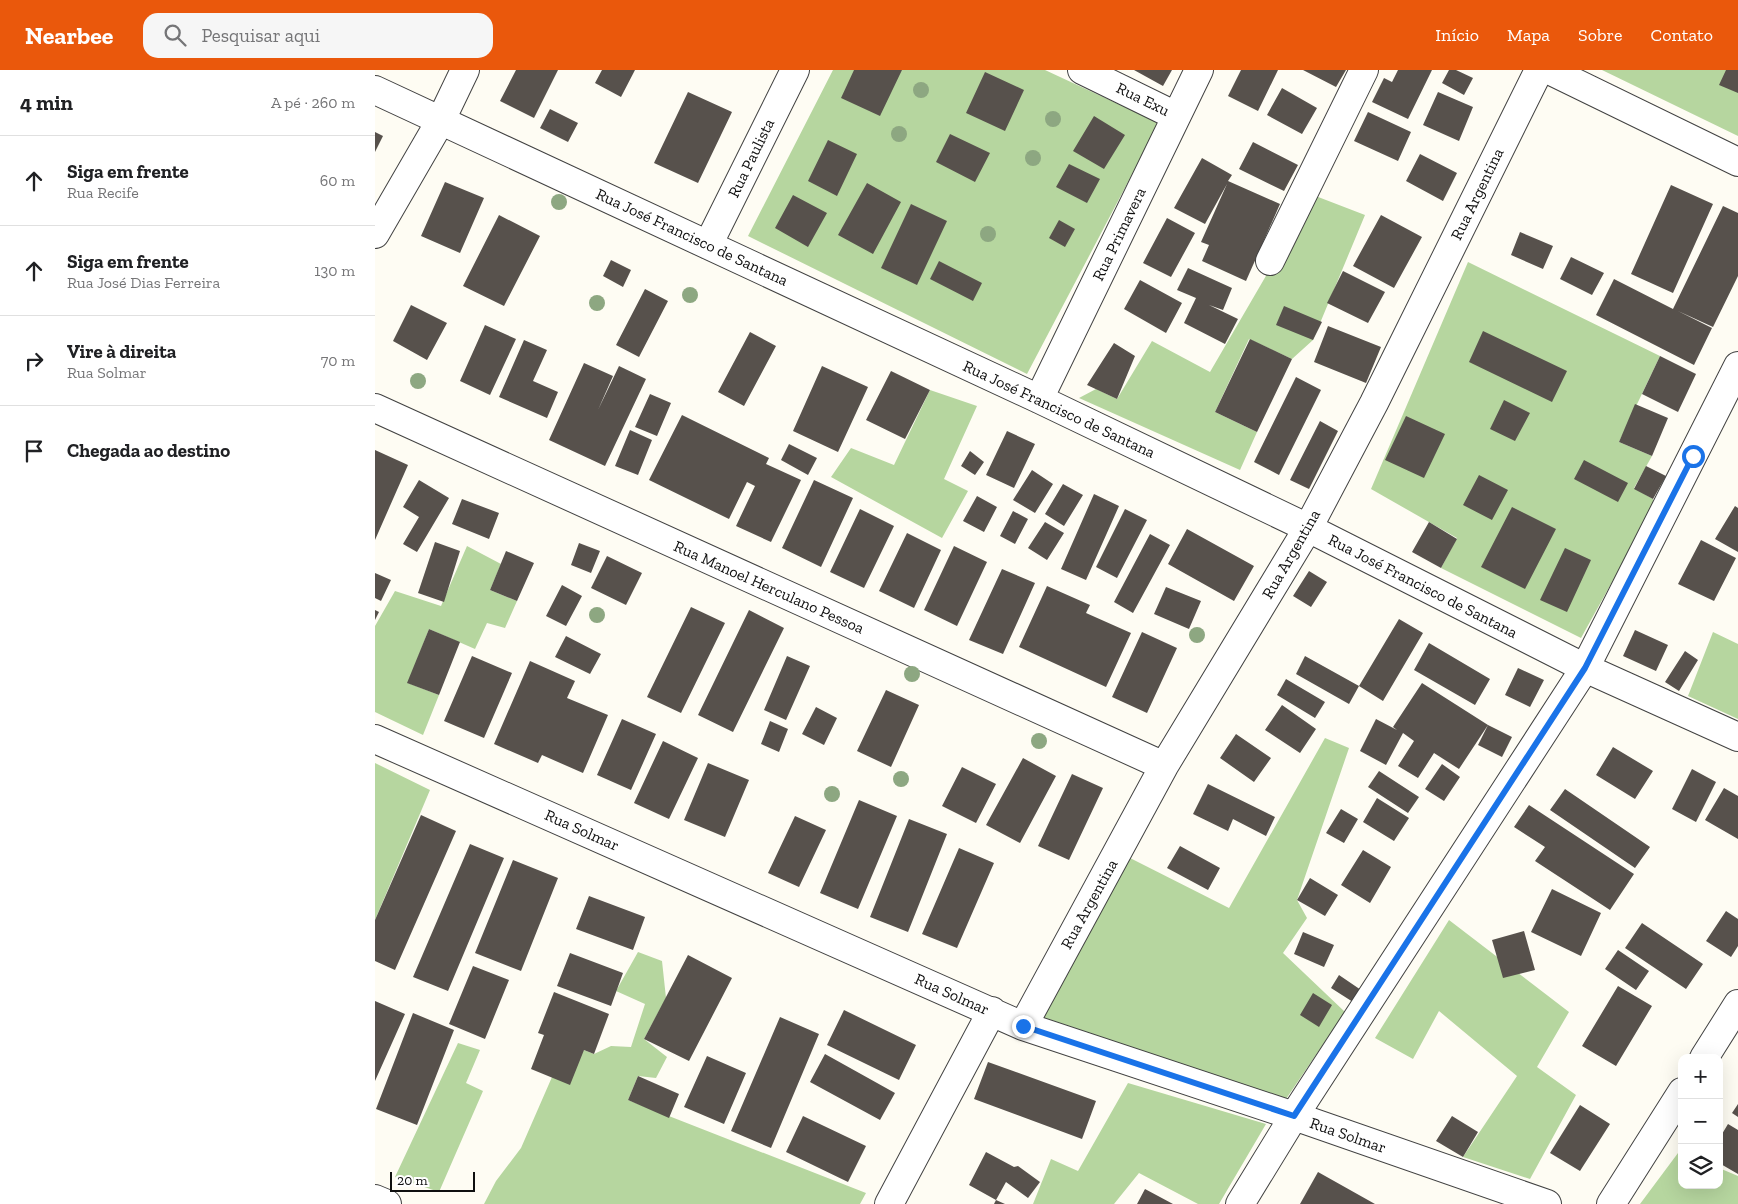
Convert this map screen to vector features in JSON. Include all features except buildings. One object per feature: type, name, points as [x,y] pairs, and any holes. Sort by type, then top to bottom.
[{"type":"street","points":[[375,234],[441,120],[465,70]]},
{"type":"street","name":"Rua Paulista","points":[[708,245],[795,70]]},
{"type":"street","name":"Rua Exu","points":[[1082,70],[1176,116]]},
{"type":"street","name":"Rua Primavera","points":[[1039,399],[1199,70]]},
{"type":"street","points":[[1270,261],[1364,70]]},
{"type":"street","name":"Rua Argentina","points":[[1023,1026],[1164,766],[1308,528],[1374,403],[1539,70]]},
{"type":"street","points":[[1549,70],[1738,162]]},
{"type":"street","name":"Rua José Francisco de Santana","points":[[375,90],[1039,399],[1308,528],[1585,668],[1738,737]]},
{"type":"street","points":[[1240,1204],[1294,1116],[1585,668],[1738,366]]},
{"type":"street","name":"Rua Manoel Herculano Pessoa","points":[[375,408],[1164,766]]},
{"type":"street","name":"Rua Solmar","points":[[375,739],[1023,1026],[1294,1116],[1547,1204]]},
{"type":"street","points":[[1707,1054],[1738,1004]]},
{"type":"street","points":[[889,1204],[992,1012]]},
{"type":"street","points":[[1611,1204],[1678,1098]]},
{"type":"street","points":[[375,1199],[387,1204]]},
{"type":"green space","points":[[833,70],[1045,70],[1159,123],[1027,374],[748,236]]},
{"type":"green space","points":[[1602,70],[1738,70],[1738,136]]},
{"type":"green space","points":[[1313,195],[1365,215],[1313,340],[1292,359],[1249,339],[1215,412],[1257,432],[1240,470],[1079,398],[1096,389],[1117,399],[1152,341],[1210,372]]},
{"type":"green space","points":[[1468,262],[1660,356],[1619,442],[1652,456],[1634,488],[1653,499],[1653,508],[1581,638],[1441,568],[1457,538],[1371,489]]},
{"type":"green space","points":[[930,390],[977,406],[944,479],[968,491],[942,538],[831,477],[851,448],[894,465]]},
{"type":"green space","points":[[467,546],[501,564],[490,590],[517,601],[505,628],[487,623],[475,649],[429,629],[408,683],[439,695],[423,735],[375,712],[375,626],[395,591],[441,606]]},
{"type":"green space","points":[[1713,632],[1738,644],[1738,719],[1688,696]]},
{"type":"green space","points":[[1325,738],[1349,748],[1297,900],[1307,918],[1283,953],[1345,1012],[1286,1099],[1042,1017],[1130,858],[1229,908]]},
{"type":"green space","points":[[375,763],[430,790],[375,920]]},
{"type":"green space","points":[[1449,920],[1569,1012],[1537,1067],[1576,1095],[1530,1179],[1463,1157],[1517,1076],[1439,1011],[1413,1059],[1375,1038]]},
{"type":"green space","points":[[638,952],[662,961],[666,998],[644,1039],[667,1057],[656,1078],[638,1076],[628,1100],[866,1193],[860,1204],[484,1204],[496,1181],[521,1148],[552,1077],[584,1050],[594,1054],[611,1046],[631,1047],[645,1004],[616,991]]},
{"type":"green space","points":[[458,1043],[480,1050],[466,1083],[483,1091],[439,1192],[395,1177]]},
{"type":"green space","points":[[1128,1083],[1266,1124],[1219,1204],[1198,1204],[1139,1173],[1114,1204],[1033,1204],[1051,1159],[1078,1171]]},
{"type":"green space","points":[[1678,1153],[1678,1189],[1723,1189],[1723,1170],[1738,1176],[1738,1204],[1640,1204]]},
{"type":"route","points":[[1023,1026],[1294,1116],[1585,668],[1693,456]]}]
